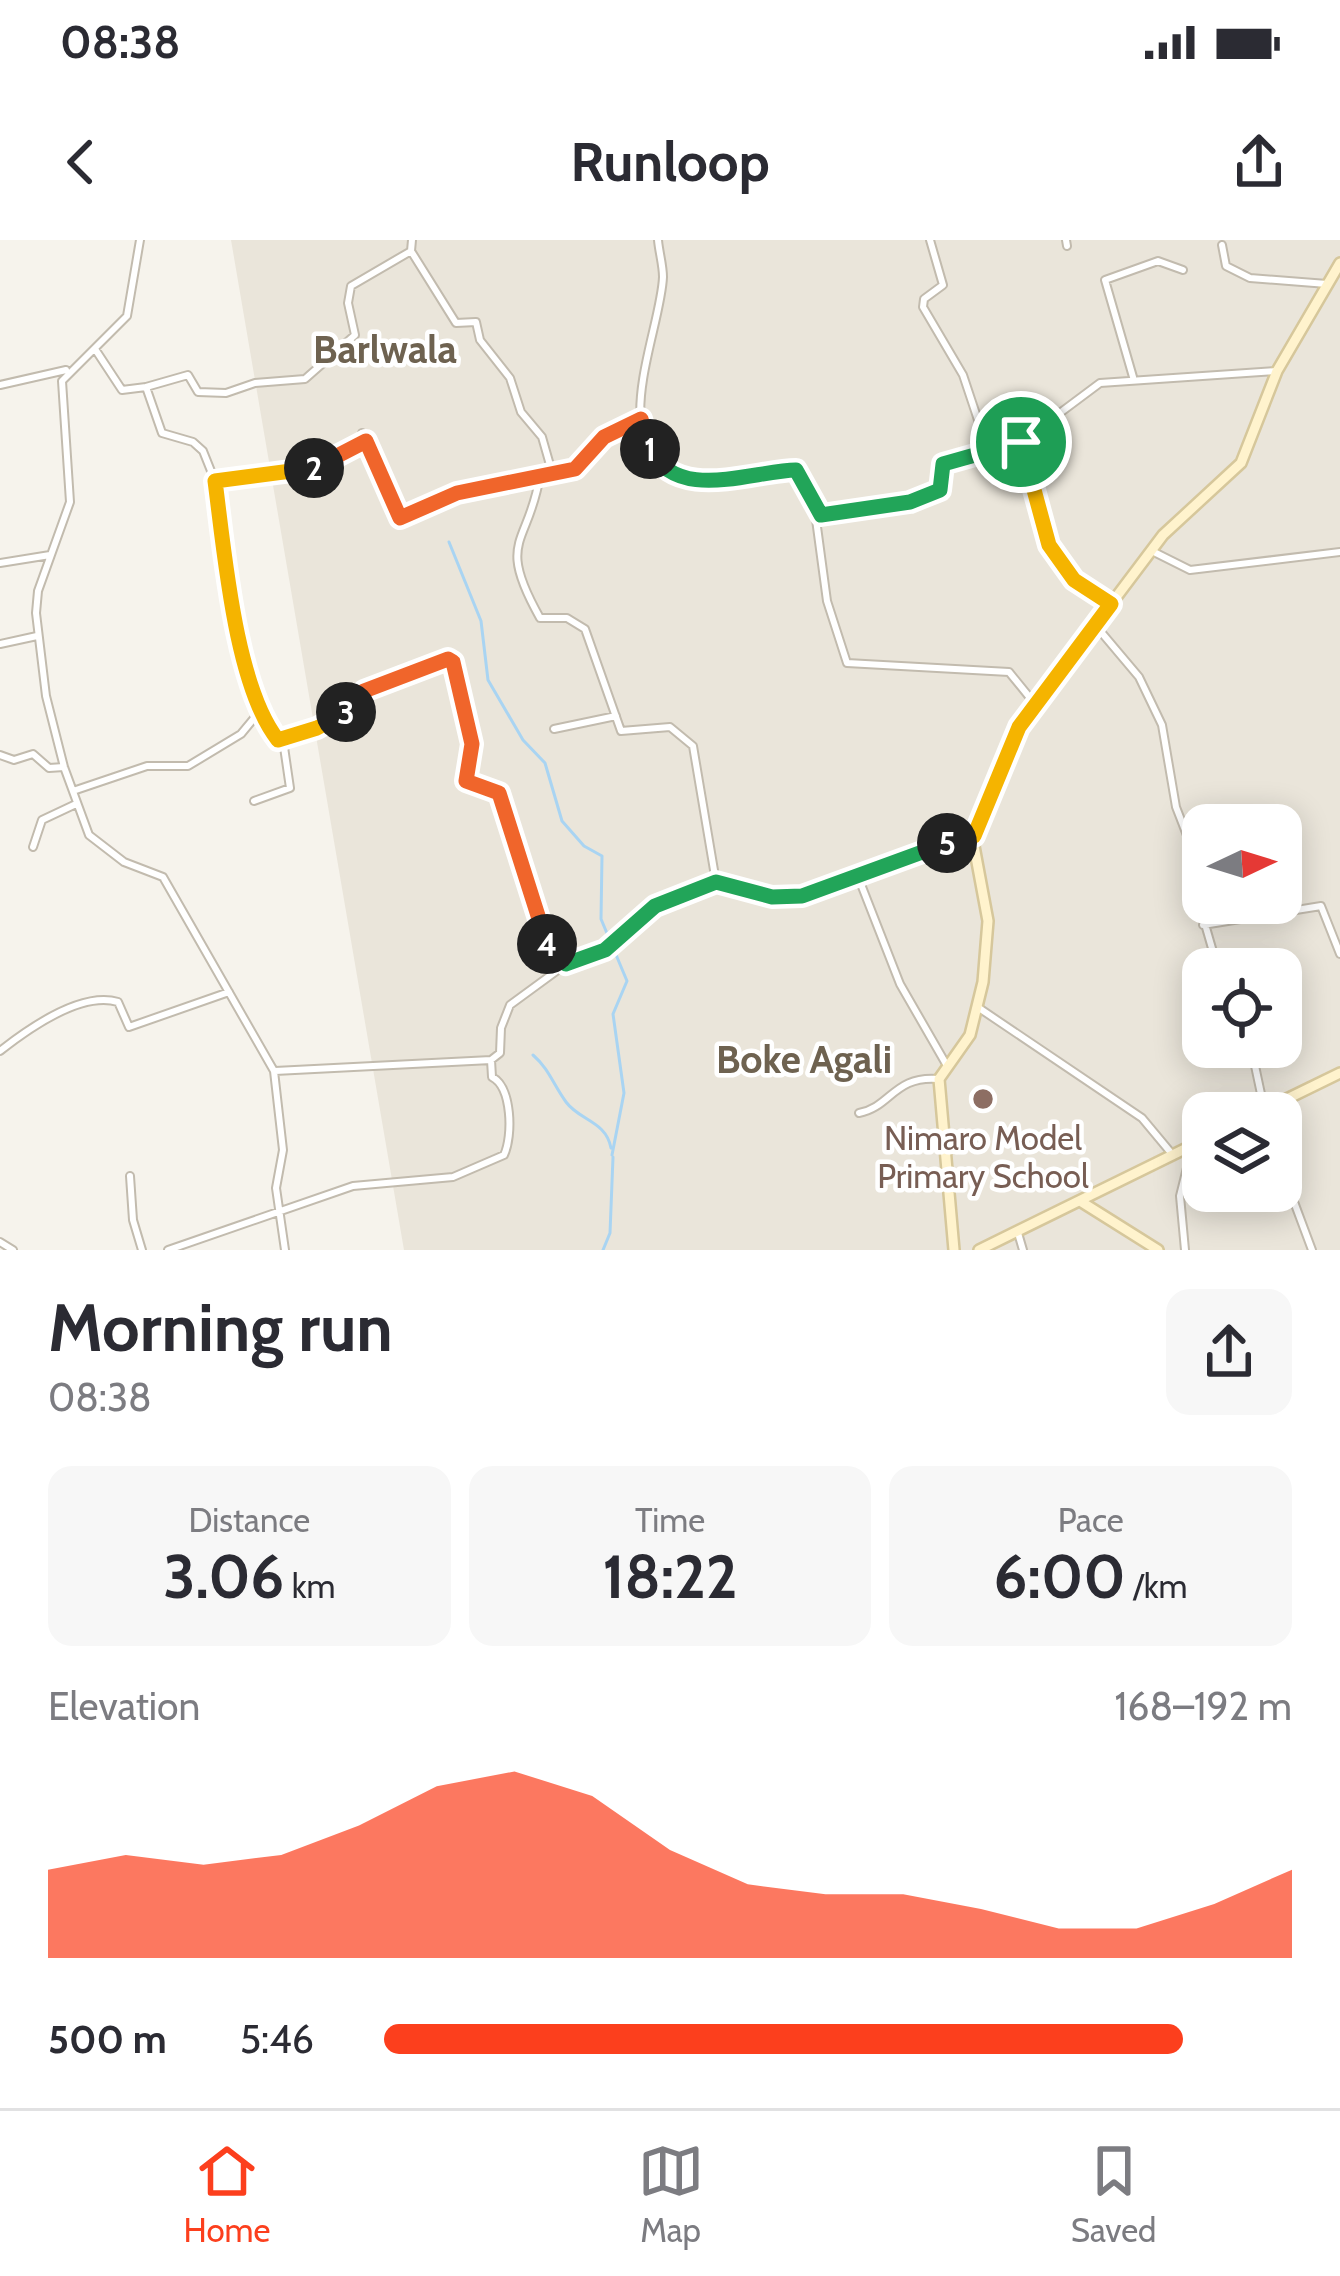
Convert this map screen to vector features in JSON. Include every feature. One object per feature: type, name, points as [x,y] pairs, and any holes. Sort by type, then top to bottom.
[{"type":"street","points":[[0,385],[69,369],[127,316],[128,284],[140,240]]},
{"type":"street","points":[[412,240],[411,251],[456,323],[476,322],[480,340],[510,378],[521,412],[542,436],[553,473]]},
{"type":"street","points":[[658,240],[662,283],[644,364],[641,419],[655,459],[676,474],[721,481],[766,469],[796,470],[807,482],[815,512],[827,602],[847,663],[1010,672],[1035,704]]},
{"type":"street","points":[[930,240],[943,285],[924,299],[923,307],[963,375],[989,453]]},
{"type":"street","points":[[1222,245],[1226,266],[1244,276],[1328,284]]},
{"type":"street","points":[[95,349],[122,390],[188,375],[198,392],[218,393],[310,377],[355,334],[348,303],[351,286],[411,251]]},
{"type":"street","points":[[1133,377],[1105,280],[1158,261],[1183,270]]},
{"type":"street","points":[[953,1250],[939,1079],[970,1035],[979,1008],[988,921],[974,836],[995,773],[1035,704],[1152,550],[1241,463],[1277,371],[1340,263]]},
{"type":"street","points":[[69,369],[62,386],[71,491],[38,591],[37,636],[64,767],[89,835],[106,850],[163,877],[274,1071],[283,1150],[276,1188],[285,1250]]},
{"type":"street","points":[[815,512],[837,514],[910,502],[940,490],[943,464],[1021,442],[1095,385],[1133,377],[1277,371]]},
{"type":"street","points":[[146,387],[163,433],[203,451],[215,481],[221,558],[260,710],[285,751],[290,790],[254,801]]},
{"type":"street","points":[[215,481],[316,469],[364,437],[400,518],[447,496],[583,464],[604,437],[641,419]]},
{"type":"street","points":[[1021,442],[1049,545],[1074,580],[1111,604]]},
{"type":"street","points":[[540,475],[516,539],[520,572],[540,618],[567,618],[585,629],[621,731],[670,727],[693,746],[716,882]]},
{"type":"street","points":[[1152,550],[1174,566],[1190,569],[1340,552]]},
{"type":"street","points":[[0,563],[50,555]]},
{"type":"street","points":[[1096,626],[1139,677],[1162,724],[1211,948]]},
{"type":"street","points":[[0,644],[37,636]]},
{"type":"street","points":[[278,740],[342,716],[370,688],[451,660],[471,736],[467,784],[487,785],[499,793],[544,938],[566,964]]},
{"type":"street","points":[[73,791],[146,766],[188,766],[241,734],[260,710]]},
{"type":"street","points":[[554,729],[616,716]]},
{"type":"street","points":[[0,755],[14,760],[33,754],[49,768],[64,767]]},
{"type":"street","points":[[33,848],[42,820],[76,804]]},
{"type":"street","points":[[274,1071],[491,1060],[499,1056],[501,1028],[510,1006],[566,964],[605,950],[655,906],[716,882],[785,898],[824,891],[857,874],[974,836]]},
{"type":"street","points":[[857,874],[900,984],[946,1064]]},
{"type":"street","points":[[1203,925],[1321,905],[1340,954]]},
{"type":"street","points":[[0,1051],[36,1025],[104,1000],[118,1002],[129,1027],[230,992]]},
{"type":"street","points":[[979,1008],[1142,1118],[1172,1154]]},
{"type":"street","points":[[168,1250],[353,1186],[452,1177],[504,1155],[509,1142],[505,1090],[492,1077],[491,1060]]},
{"type":"street","points":[[1302,1092],[1340,1073]]},
{"type":"street","points":[[859,1113],[869,1111],[899,1084],[939,1079]]},
{"type":"street","points":[[979,1250],[1182,1149]]},
{"type":"street","points":[[130,1176],[133,1220],[142,1250]]},
{"type":"street","points":[[1182,1190],[1185,1250]]},
{"type":"street","points":[[1080,1201],[1158,1250]]},
{"type":"street","points":[[1298,1212],[1312,1250]]},
{"type":"street","points":[[1017,1230],[1023,1250]]},
{"type":"street","points":[[0,1242],[13,1250]]},
{"type":"shaded area","points":[[231,240],[1340,240],[1340,1250],[404,1250]]},
{"type":"waterway","points":[[449,542],[481,621],[488,680],[523,740],[545,763],[562,821],[584,846],[602,856],[601,919],[627,981],[613,1014],[624,1093],[612,1155]]},
{"type":"waterway","points":[[533,1055],[566,1102],[604,1132],[611,1148]]},
{"type":"waterway","points":[[603,1250],[610,1233],[613,1157]]},
{"type":"place","name":"Nimaro Model Primary School","points":[[983,1099]]},
{"type":"district","name":"Barlwala","points":[[385,349]]},
{"type":"district","name":"Boke Agali","points":[[804,1059]]},
{"type":"route","points":[[641,419],[655,459],[676,474],[693,481],[721,481],[766,469],[796,470],[807,482],[815,512],[821,515],[910,502],[940,490],[943,464],[998,453],[1021,442],[1049,545],[1074,580],[1111,604],[1019,727],[995,773],[974,836],[876,866],[812,894],[772,897],[716,882],[655,906],[605,950],[566,964],[544,938],[499,793],[487,785],[467,784],[471,736],[453,662],[448,659],[399,675],[357,696],[344,715],[278,740],[260,710],[218,538],[215,481],[316,469],[366,441],[400,518],[457,493],[515,478],[568,472],[583,464],[604,437],[641,419]]}]
